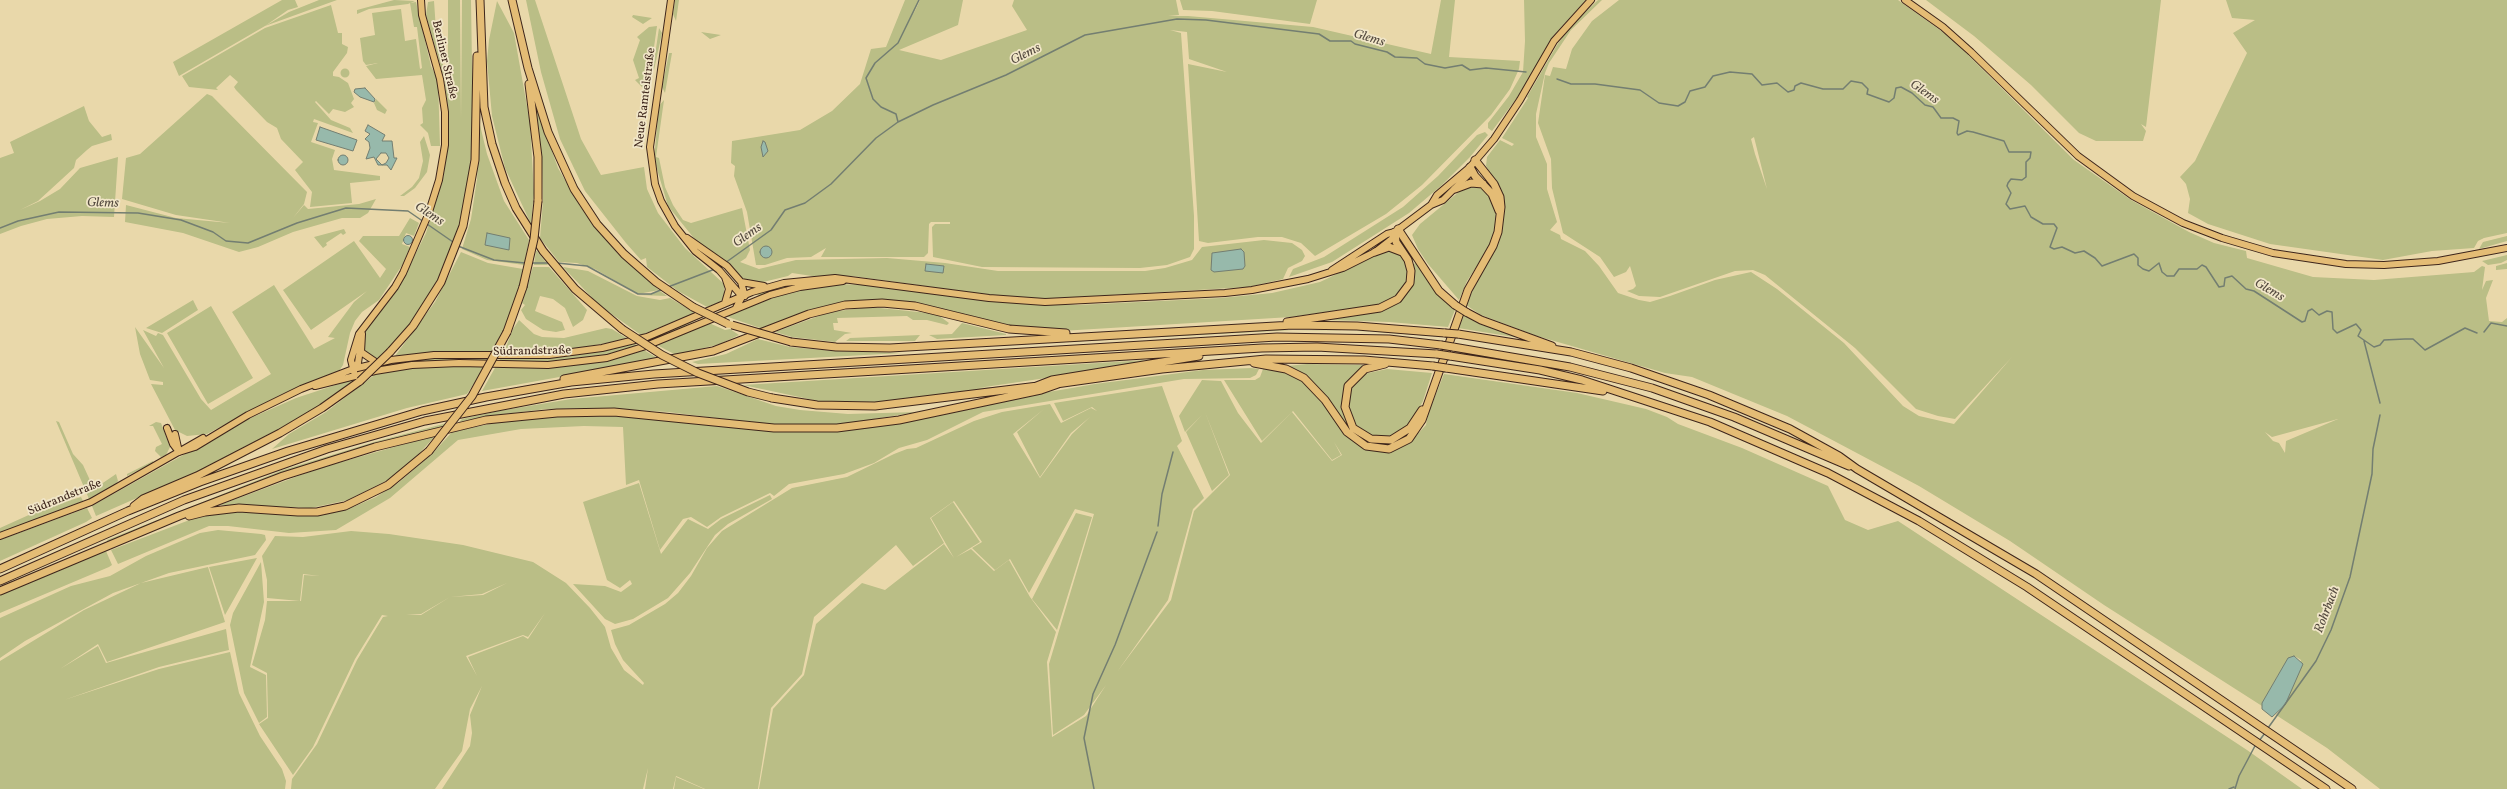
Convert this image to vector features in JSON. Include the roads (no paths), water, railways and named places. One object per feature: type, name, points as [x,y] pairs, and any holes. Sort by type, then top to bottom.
[{"type":"highway","points":[[480,0],[480,34],[484,107],[496,160],[516,208],[543,251],[564,277],[594,307],[622,329],[662,355],[698,373],[741,390],[772,398],[817,405],[875,406],[1034,387],[1162,369],[1240,361],[1314,358],[1396,362],[1433,366],[1617,392]]},
{"type":"highway","points":[[512,0],[528,68],[551,141],[570,182],[608,237],[643,272],[686,303],[730,324],[791,342],[836,348],[890,348],[1261,326],[1357,326],[1458,334],[1572,352]]},
{"type":"highway","points":[[128,511],[143,499],[197,476],[286,429],[358,378],[390,352],[426,307],[452,256],[463,226],[475,160],[476,65],[480,34]]},
{"type":"highway","points":[[159,524],[169,525],[196,514],[216,510],[239,508],[317,512],[344,506],[388,486],[429,451],[472,396],[507,332],[523,287],[534,239],[538,200],[537,145],[528,68]]},
{"type":"highway","points":[[1240,361],[1275,366],[1304,378],[1322,396],[1347,432],[1360,443],[1374,448],[1395,447],[1409,439],[1421,424],[1427,401],[1468,290],[1496,240],[1501,201],[1498,193],[1475,160]]},
{"type":"highway","points":[[1470,166],[1492,194],[1500,215]]},
{"type":"highway","points":[[1455,189],[1468,183],[1484,184]]},
{"type":"highway","points":[[1261,326],[1367,310],[1392,303],[1404,294],[1410,283],[1411,268],[1404,252],[1396,242],[1397,231]]},
{"type":"highway","points":[[1397,231],[1439,290],[1455,305],[1466,312],[1481,320],[1572,352],[1659,376],[1725,401],[1790,429],[1839,456],[1857,469],[2036,574],[2352,789]]},
{"type":"highway","points":[[1375,252],[1389,247],[1404,252]]},
{"type":"highway","points":[[531,389],[553,381],[713,351],[809,314],[845,305],[904,305],[947,313],[1009,329],[1106,334]]},
{"type":"highway","points":[[0,569],[128,511],[200,482],[329,438],[429,410],[531,389],[654,374],[1232,339],[1347,338],[1441,345],[1570,367],[1652,388],[1729,415],[1857,469]]},
{"type":"highway","points":[[0,581],[158,511],[277,466],[395,429],[494,406],[564,394],[658,384],[1246,349],[1317,347],[1437,354],[1540,370],[1582,380],[1676,410],[1736,432],[1851,485],[1968,551],[2129,654],[2326,789]]},
{"type":"highway","points":[[1034,387],[1052,380],[1137,365],[1246,349]]},
{"type":"highway","points":[[1396,362],[1365,370],[1348,386],[1344,407],[1354,428],[1371,439],[1382,441],[1395,439],[1413,425],[1427,401]]},
{"type":"highway","points":[[0,591],[223,498],[340,458],[402,440],[486,420],[557,413],[614,412],[774,428],[837,428],[918,416],[1041,390],[1061,383]]},
{"type":"main road","name":"Berliner Straße","points":[[353,369],[351,360],[362,327],[396,286],[428,215],[439,180],[445,145],[445,112],[440,79],[422,15],[421,0]]},
{"type":"main road","name":"Neue Ramtelstraße","points":[[671,0],[650,157],[659,198],[673,222],[686,237],[695,251],[723,274],[743,296]]},
{"type":"main road","points":[[1431,205],[1437,195],[1470,166],[1487,147],[1520,100],[1554,41],[1591,0]]},
{"type":"main road","points":[[1905,0],[1943,26],[2078,156],[2128,192],[2183,223],[2222,238],[2273,253],[2346,264],[2396,265],[2438,262],[2507,248]]},
{"type":"main road","points":[[1330,270],[1387,234],[1397,231],[1431,205],[1443,200],[1469,174],[1470,166]]},
{"type":"main road","points":[[740,282],[757,286],[827,278],[914,286],[989,298],[1064,302],[1218,294],[1295,282],[1330,270],[1343,268],[1375,252],[1393,238],[1397,231]]},
{"type":"main road","name":"Neue Ramtelstraße","points":[[686,237],[730,270],[744,288],[743,296]]},
{"type":"main road","points":[[723,274],[729,289],[725,303]]},
{"type":"main road","name":"Südrandstraße","points":[[298,390],[426,364],[548,365],[607,358],[646,346],[758,300],[796,288],[849,281]]},
{"type":"main road","name":"Südrandstraße","points":[[0,536],[91,502],[179,452],[195,447],[212,435],[298,390],[353,369],[377,363],[434,355],[549,355],[596,350],[652,335],[725,303],[772,285]]},
{"type":"main road","points":[[734,309],[739,306],[743,296],[758,300]]},
{"type":"main road","points":[[358,378],[353,369],[358,363],[362,327]]},
{"type":"main road","points":[[360,349],[368,359],[377,363]]},
{"type":"main road","points":[[167,428],[173,444],[179,452]]},
{"type":"main road","points":[[175,434],[179,452]]},
{"type":"waterway","points":[[898,122],[896,114],[881,107],[873,99],[866,78],[875,63],[898,43],[919,0]]},
{"type":"waterway","name":"Glems","points":[[725,263],[771,230],[785,210],[805,203],[831,184],[876,138],[898,122],[933,105],[1006,75],[1085,35],[1177,19],[1206,20],[1319,34],[1330,41],[1351,41],[1355,44],[1387,52],[1395,57],[1417,58],[1425,64],[1445,68],[1462,65],[1470,70],[1486,68],[1526,72]]},
{"type":"waterway","name":"Glems","points":[[1557,79],[1571,84],[1595,84],[1640,90],[1659,103],[1678,106],[1685,102],[1690,91],[1705,87],[1713,76],[1730,72],[1752,74],[1762,85],[1777,83],[1788,92],[1794,90],[1795,86],[1801,83],[1823,89],[1843,89],[1851,81],[1862,83],[1868,89],[1867,94],[1889,102],[1894,98],[1896,88],[1901,87],[1912,93],[1925,105],[1933,107],[1941,118],[1953,118],[1959,121],[1958,135],[1967,131],[1973,132],[2004,141],[2009,152],[2031,152],[2030,158],[2026,162],[2026,177],[2022,180],[2011,179],[2008,183],[2007,186],[2011,193],[2006,204],[2010,209],[2025,206],[2031,217],[2043,224],[2054,224],[2057,228],[2050,247],[2054,249],[2062,247],[2075,253],[2084,251],[2095,258],[2102,266],[2134,254],[2138,258],[2138,265],[2143,269],[2149,271],[2159,263],[2162,272],[2167,276],[2174,276],[2179,269],[2197,269],[2202,265],[2206,267],[2219,287],[2224,286],[2225,278],[2232,276],[2246,289],[2254,291],[2302,322],[2305,321],[2308,311],[2312,309],[2319,315],[2327,311],[2332,312],[2333,329],[2337,333],[2356,324],[2361,330],[2358,336],[2374,347],[2380,345],[2384,340],[2413,339],[2425,350],[2465,328],[2477,333]]},
{"type":"waterway","name":"Glems","points":[[0,228],[18,221],[59,212],[138,213],[181,220],[213,232],[226,241],[248,243],[297,223],[346,208],[408,211],[424,222]]},
{"type":"waterway","name":"Glems","points":[[427,224],[453,242]]},
{"type":"waterway","name":"Glems","points":[[458,246],[494,260],[525,263]]},
{"type":"waterway","name":"Glems","points":[[531,263],[549,263]]},
{"type":"waterway","name":"Glems","points":[[557,263],[587,266],[638,294],[651,294],[663,289]]},
{"type":"waterway","name":"Glems","points":[[668,287],[715,269]]},
{"type":"waterway","name":"Glems","points":[[2484,332],[2491,323],[2507,326]]},
{"type":"waterway","name":"Rohrbach","points":[[2364,341],[2380,403]]},
{"type":"waterway","name":"Rohrbach","points":[[2268,728],[2316,661],[2331,630],[2350,577],[2372,474],[2373,449],[2380,415]]},
{"type":"waterway","points":[[1158,526],[1162,494],[1173,452]]},
{"type":"waterway","points":[[1094,789],[1084,738],[1093,694],[1115,645],[1157,532]]},
{"type":"waterway","name":"Rohrbach","points":[[2259,741],[2265,733]]},
{"type":"waterway","name":"Rohrbach","points":[[2235,789],[2239,776],[2256,744]]},
{"type":"waterway","name":"Rohrbach","points":[[2229,789],[2234,787]]}]
